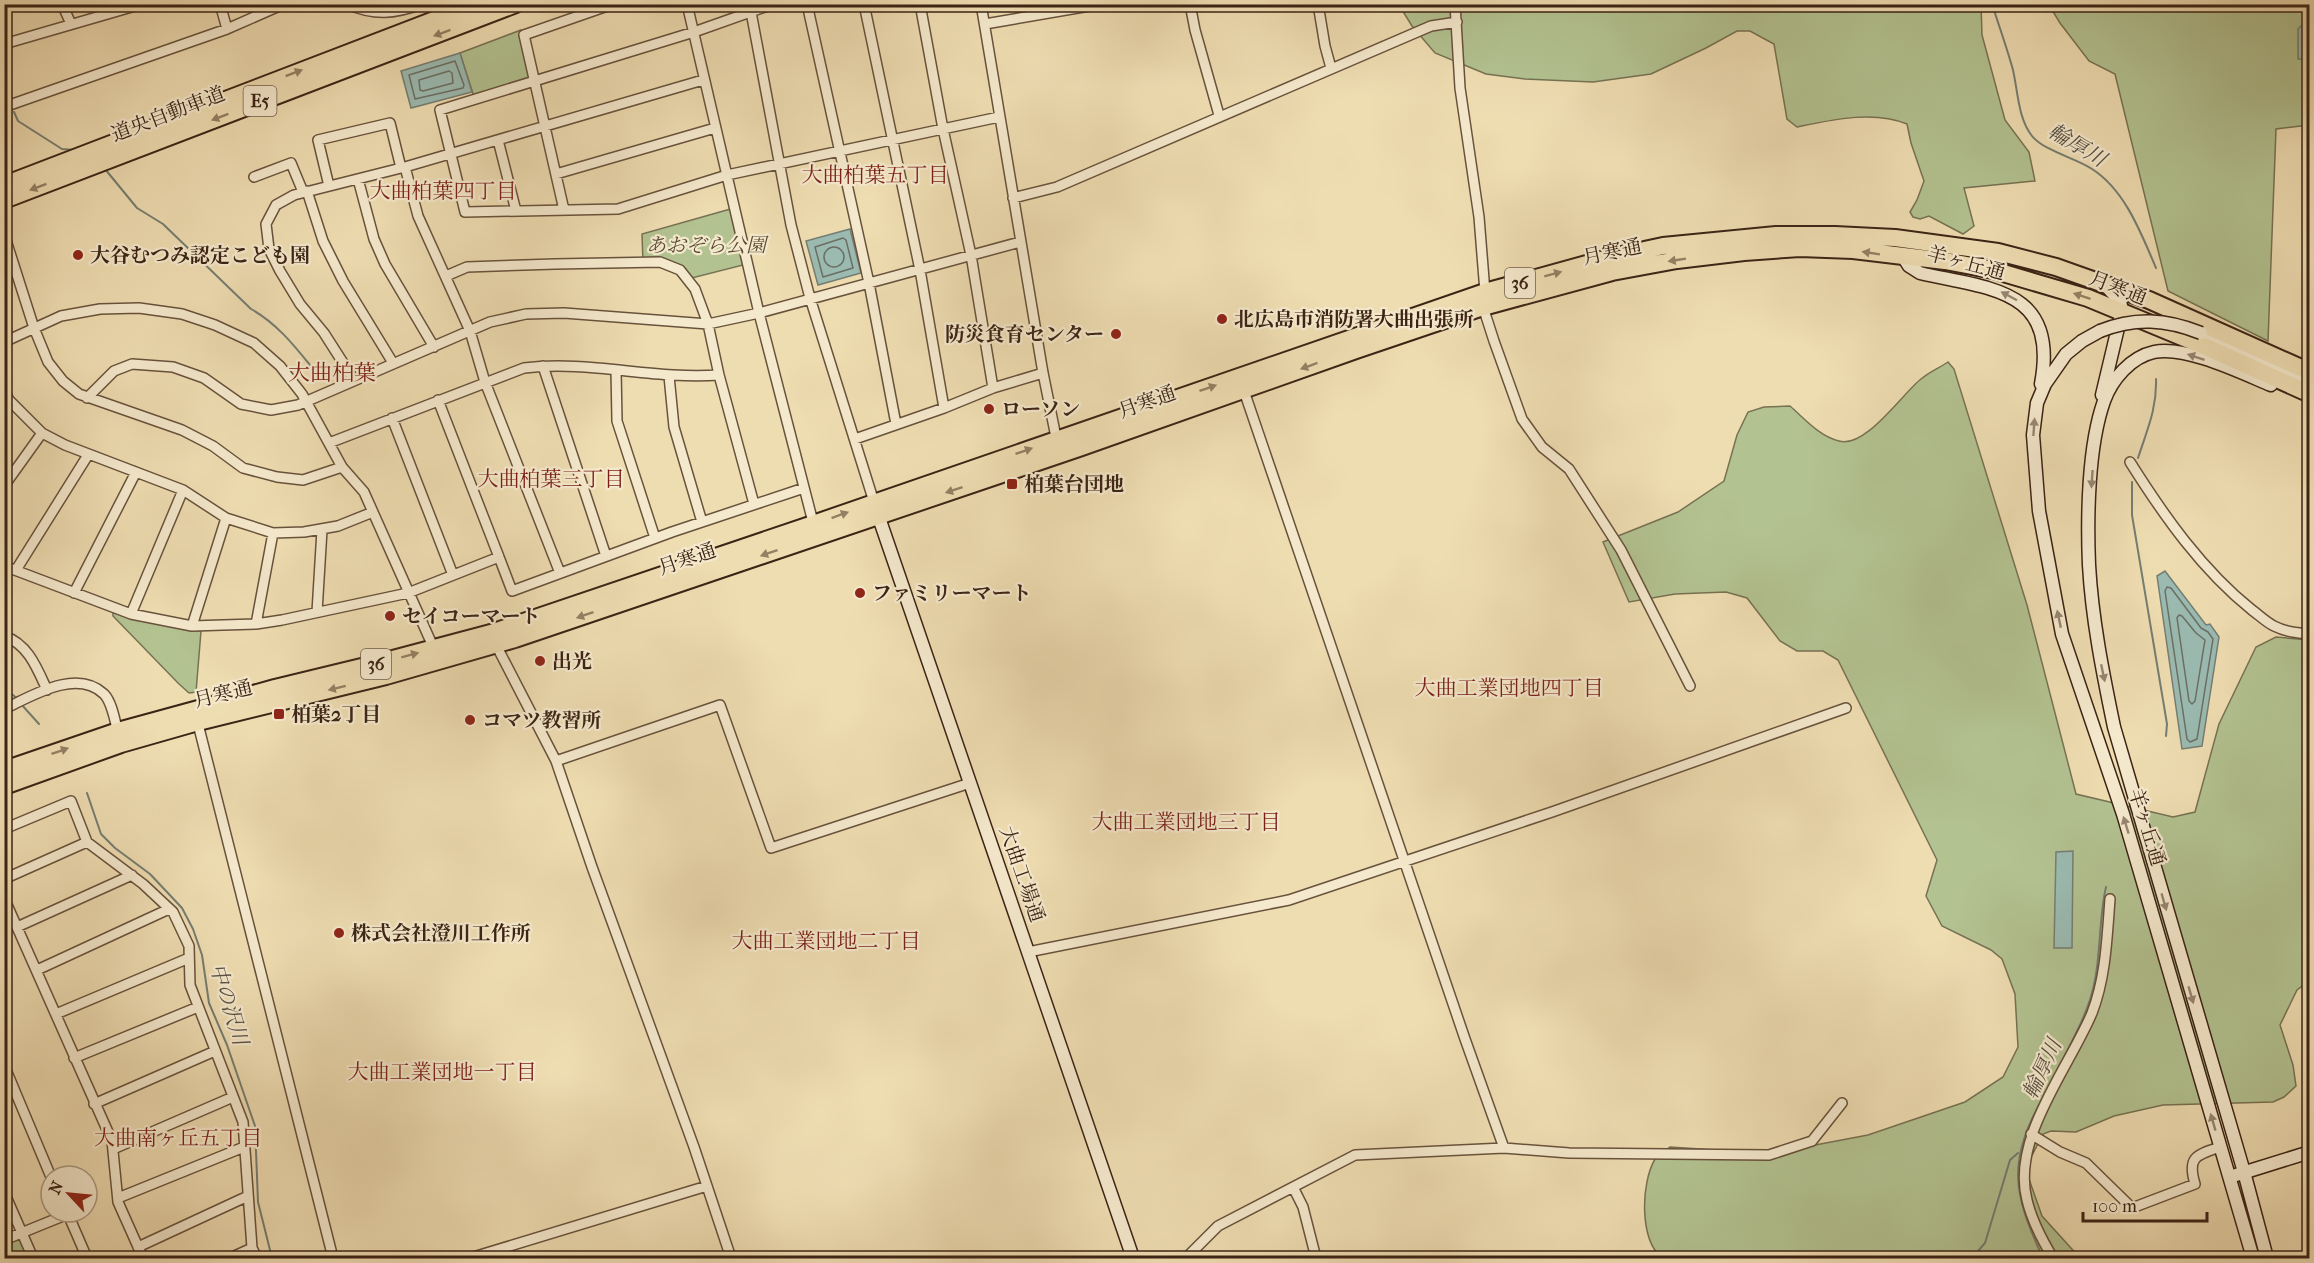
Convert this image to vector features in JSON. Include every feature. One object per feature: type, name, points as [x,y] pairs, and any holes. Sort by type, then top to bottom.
[{"type":"highway","name":"道央自動車道","points":[[4,185],[476,4]]},
{"type":"highway","name":"道央自動車道","points":[[4,200],[516,4]]},
{"type":"highway","name":"月寒通","points":[[4,770],[196,716],[275,688],[436,655],[493,639],[1612,257],[1663,246],[1776,235],[1845,235],[1946,243],[1998,252],[2056,267],[2103,283],[2196,320],[2310,372]]},
{"type":"highway","name":"月寒通","points":[[1484,300],[1612,272],[1744,252],[1800,248],[1852,250],[1904,258],[1945,261],[1993,270],[2088,298],[2310,394]]},
{"type":"highway","name":"月寒通","points":[[4,786],[119,737]]},
{"type":"main road","name":"羊ヶ丘通","points":[[1904,258],[1909,266],[1920,273],[1993,288],[2010,295],[2025,305],[2039,327],[2044,346],[2044,369],[2033,435],[2038,511],[2062,634],[2123,814],[2253,1258]]},
{"type":"main road","points":[[2103,283],[2120,301],[2122,311]]},
{"type":"main road","name":"羊ヶ丘通","points":[[2122,311],[2103,386],[2093,456],[2089,511],[2090,565],[2100,657],[2114,727],[2244,1172],[2266,1258]]},
{"type":"main road","name":"羊ヶ丘通","points":[[2037,403],[2045,384],[2066,354],[2082,341],[2116,325],[2144,321],[2174,324],[2201,333],[2310,383]]},
{"type":"main road","name":"羊ヶ丘通","points":[[2100,415],[2104,400],[2122,371],[2142,356],[2163,350],[2192,355],[2310,401]]},
{"type":"main road","name":"大曲工場通","points":[[876,508],[1133,1258]]},
{"type":"main road","points":[[2229,1177],[2310,1152]]},
{"type":"street","points":[[62,4],[71,24]]},
{"type":"street","points":[[4,44],[142,4]]},
{"type":"street","points":[[220,4],[227,29]]},
{"type":"street","points":[[4,107],[227,29],[284,4]]},
{"type":"street","points":[[347,4],[365,12],[397,13],[422,4]]},
{"type":"street","points":[[564,210],[524,35],[614,4]]},
{"type":"street","points":[[687,4],[759,313],[815,530]]},
{"type":"street","points":[[773,4],[694,32],[440,110],[465,212],[618,209],[727,175],[999,117]]},
{"type":"street","points":[[807,4],[869,283],[896,424]]},
{"type":"street","points":[[864,4],[920,270],[944,408]]},
{"type":"street","points":[[920,4],[943,129],[971,255],[993,388]]},
{"type":"street","points":[[981,4],[1020,242],[1058,447]]},
{"type":"street","points":[[985,24],[1101,4]]},
{"type":"street","points":[[1190,4],[1219,115]]},
{"type":"street","points":[[1318,4],[1331,68]]},
{"type":"street","points":[[1455,4],[1460,88],[1479,217],[1484,300],[1522,419],[1542,447],[1569,469],[1621,550],[1690,686]]},
{"type":"street","points":[[751,12],[791,225],[810,298],[876,508]]},
{"type":"street","points":[[1013,198],[1057,187],[1219,115],[1431,26],[1457,22]]},
{"type":"street","points":[[354,380],[324,333],[300,304],[279,271],[269,249],[266,224],[276,205],[294,195],[403,168],[703,80]]},
{"type":"street","points":[[329,186],[318,140],[390,123],[418,216],[470,331],[485,382],[560,573]]},
{"type":"street","points":[[556,174],[715,129]]},
{"type":"street","points":[[498,140],[516,211]]},
{"type":"street","points":[[254,177],[291,163],[305,192],[323,241],[343,281],[393,363]]},
{"type":"street","points":[[358,179],[374,239],[385,264],[434,347]]},
{"type":"street","points":[[4,234],[34,328],[48,362],[63,381],[87,398],[182,430],[213,446],[243,468],[277,477],[303,480],[342,467]]},
{"type":"street","points":[[87,398],[114,371],[132,364],[173,367],[204,378],[241,404],[271,410],[298,405],[490,322],[526,314],[564,313],[708,324],[759,313],[1020,242]]},
{"type":"street","points":[[446,276],[467,267],[660,262],[680,270],[695,289],[708,324],[719,375],[754,504]]},
{"type":"street","points":[[4,342],[61,316],[100,309],[139,308],[182,314],[215,325],[254,343],[280,366],[306,401],[342,467],[364,492],[436,655]]},
{"type":"street","points":[[329,443],[524,368],[552,364],[690,378],[719,375]]},
{"type":"street","points":[[543,366],[606,556]]},
{"type":"street","points":[[616,370],[617,421],[655,538]]},
{"type":"street","points":[[855,439],[993,388],[1043,373]]},
{"type":"street","points":[[669,376],[674,427],[702,522]]},
{"type":"street","points":[[1242,383],[1504,1148]]},
{"type":"street","points":[[4,390],[7,402],[42,433],[65,446],[183,490],[226,518],[273,533],[322,530],[373,512]]},
{"type":"street","points":[[438,400],[512,591],[655,538],[804,488]]},
{"type":"street","points":[[392,418],[453,575]]},
{"type":"street","points":[[4,486],[42,433]]},
{"type":"street","points":[[16,570],[88,455]]},
{"type":"street","points":[[2130,462],[2159,509],[2206,566],[2237,598],[2272,625],[2292,633],[2310,634]]},
{"type":"street","points":[[74,593],[136,472]]},
{"type":"street","points":[[131,614],[183,490]]},
{"type":"street","points":[[192,626],[226,518]]},
{"type":"street","points":[[317,612],[322,530]]},
{"type":"street","points":[[256,624],[273,533]]},
{"type":"street","points":[[4,566],[131,614],[192,626],[256,624],[408,593],[499,557]]},
{"type":"street","points":[[4,636],[16,640],[36,664],[47,690]]},
{"type":"street","points":[[493,639],[556,761],[592,867],[650,1021],[731,1258]]},
{"type":"street","points":[[4,709],[63,684],[83,683],[104,694],[114,716],[119,737]]},
{"type":"street","points":[[556,761],[720,705],[771,848],[970,783]]},
{"type":"street","points":[[1028,952],[1289,900],[1406,862],[1846,708]]},
{"type":"street","points":[[196,716],[333,1258]]},
{"type":"street","points":[[4,829],[71,801],[87,842],[132,875],[169,909],[189,946],[190,986],[243,1122],[252,1248],[257,1258]]},
{"type":"street","points":[[4,879],[87,842]]},
{"type":"street","points":[[17,927],[132,875]]},
{"type":"street","points":[[4,898],[112,1141],[118,1198],[143,1258]]},
{"type":"street","points":[[2053,1258],[2037,1229],[2027,1200],[2024,1169],[2031,1134],[2092,1012],[2104,964],[2110,899]]},
{"type":"street","points":[[37,970],[169,909]]},
{"type":"street","points":[[56,1014],[189,958]]},
{"type":"street","points":[[74,1058],[198,1007]]},
{"type":"street","points":[[94,1104],[215,1051]]},
{"type":"street","points":[[4,1065],[45,1164]]},
{"type":"street","points":[[113,1149],[233,1097]]},
{"type":"street","points":[[1185,1258],[1218,1226],[1355,1155],[1504,1148],[1569,1153],[1769,1155],[1812,1141],[1842,1103]]},
{"type":"street","points":[[2031,1134],[2060,1152],[2086,1162],[2132,1208],[2195,1184],[2191,1169],[2195,1158],[2199,1154],[2220,1147]]},
{"type":"street","points":[[118,1198],[244,1147]]},
{"type":"street","points":[[470,1258],[707,1186]]},
{"type":"street","points":[[1293,1187],[1303,1207],[1316,1258]]},
{"type":"street","points":[[4,1192],[33,1258]]},
{"type":"street","points":[[138,1247],[248,1196]]},
{"type":"street","points":[[4,1240],[42,1224]]},
{"type":"street","points":[[72,1224],[87,1258]]},
{"type":"street","points":[[230,1258],[252,1248]]},
{"type":"green space","points":[[1399,5],[1981,5],[1982,35],[2005,120],[2029,152],[2035,181],[1964,188],[1974,226],[1963,234],[1929,216],[1920,219],[1913,217],[1910,212],[1924,181],[1907,124],[1866,117],[1838,119],[1797,127],[1787,119],[1774,44],[1750,31],[1737,31],[1651,74],[1593,82],[1525,79],[1486,74],[1435,53],[1412,26]]},
{"type":"green space","points":[[2049,5],[2309,5],[2309,125],[2276,129],[2268,341],[2168,291],[2115,74],[2089,61]]},
{"type":"green space","points":[[521,30],[534,82],[475,100],[460,53]]},
{"type":"green space","name":"あおぞら公園","points":[[734,208],[747,264],[688,279],[680,270],[643,263],[642,234]]},
{"type":"green space","points":[[1948,362],[1954,369],[2027,605],[2076,794],[2173,817],[2195,812],[2219,724],[2256,647],[2276,637],[2309,640],[2309,981],[2297,990],[2280,1025],[2293,1065],[2296,1086],[2284,1097],[2273,1102],[2163,1105],[2114,1116],[2076,1132],[2051,1131],[2043,1134],[2028,1163],[2029,1179],[2042,1216],[2080,1258],[1662,1258],[1649,1238],[1645,1196],[1650,1169],[1655,1159],[1670,1147],[1747,1152],[1794,1149],[1868,1135],[1965,1102],[2003,1077],[2018,1047],[2015,994],[2002,959],[1991,950],[1942,926],[1926,896],[1937,860],[1838,660],[1823,651],[1797,651],[1780,641],[1747,598],[1726,592],[1675,594],[1629,602],[1603,542],[1678,512],[1724,481],[1737,435],[1748,412],[1764,407],[1790,406],[1825,435],[1839,441],[1849,441],[1871,429],[1921,379]]},
{"type":"green space","points":[[113,611],[143,621],[201,631],[196,692],[189,693],[178,683],[113,616]]},
{"type":"green space","points":[[22,1233],[33,1258],[5,1258],[5,1240]]},
{"type":"water","points":[[2309,18],[2309,59],[2298,59],[2298,29]]},
{"type":"water","points":[[460,53],[472,92],[411,108],[401,71]]},
{"type":"water","points":[[850,229],[861,273],[818,285],[806,241]]},
{"type":"water","points":[[2165,571],[2206,625],[2210,624],[2219,637],[2202,746],[2182,749],[2157,576]]},
{"type":"water","points":[[2073,851],[2072,948],[2054,948],[2056,852]]},
{"type":"waterway","name":"輪厚川","points":[[1992,4],[2013,70],[2021,113],[2027,129],[2044,146],[2092,169],[2114,188],[2131,213],[2156,268]]},
{"type":"waterway","points":[[4,90],[7,99]]},
{"type":"waterway","points":[[14,112],[18,121],[62,149],[74,150]]},
{"type":"waterway","points":[[105,169],[137,208],[163,224],[251,309],[276,327],[310,365]]},
{"type":"waterway","name":"輪厚川","points":[[2138,458],[2153,410],[2156,379]]},
{"type":"waterway","name":"輪厚川","points":[[2132,482],[2132,515],[2167,724],[2166,736]]},
{"type":"waterway","name":"中の沢川","points":[[4,688],[18,699]]},
{"type":"waterway","name":"中の沢川","points":[[21,704],[39,724]]},
{"type":"waterway","name":"中の沢川","points":[[87,793],[101,834],[115,848],[150,874],[182,908],[193,929],[202,955],[209,1003],[227,1045],[255,1126],[258,1202],[272,1258]]},
{"type":"waterway","name":"輪厚川","points":[[2053,1079],[2083,1018],[2092,993],[2106,887]]},
{"type":"waterway","name":"輪厚川","points":[[2043,1258],[2025,1214],[2018,1176],[2019,1158],[2024,1138],[2045,1094]]},
{"type":"waterway","points":[[1972,1258],[1985,1243],[2010,1160],[2018,1153]]},
{"type":"place","name":"大谷むつみ認定こども園","points":[[78,255]]},
{"type":"place","name":"北広島市消防署大曲出張所","points":[[1222,319]]},
{"type":"place","name":"防災食育センター","points":[[1116,334]]},
{"type":"place","name":"ローソン","points":[[989,409]]},
{"type":"place","name":"柏葉台団地","points":[[1012,484]]},
{"type":"place","name":"ファミリーマート","points":[[860,593]]},
{"type":"place","name":"セイコーマート","points":[[390,616]]},
{"type":"place","name":"出光","points":[[540,661]]},
{"type":"place","name":"柏葉2丁目","points":[[279,714]]},
{"type":"place","name":"コマツ教習所","points":[[470,720]]},
{"type":"place","name":"株式会社澄川工作所","points":[[339,933]]},
{"type":"district","name":"大曲柏葉五丁目","points":[[875,175]]},
{"type":"district","name":"大曲柏葉四丁目","points":[[443,191]]},
{"type":"district","name":"大曲柏葉","points":[[332,373]]},
{"type":"district","name":"大曲柏葉三丁目","points":[[551,479]]},
{"type":"district","name":"大曲工業団地四丁目","points":[[1509,688]]},
{"type":"district","name":"大曲工業団地三丁目","points":[[1186,822]]},
{"type":"district","name":"大曲工業団地二丁目","points":[[826,941]]},
{"type":"district","name":"大曲工業団地一丁目","points":[[442,1072]]},
{"type":"district","name":"大曲南ヶ丘五丁目","points":[[178,1138]]}]
